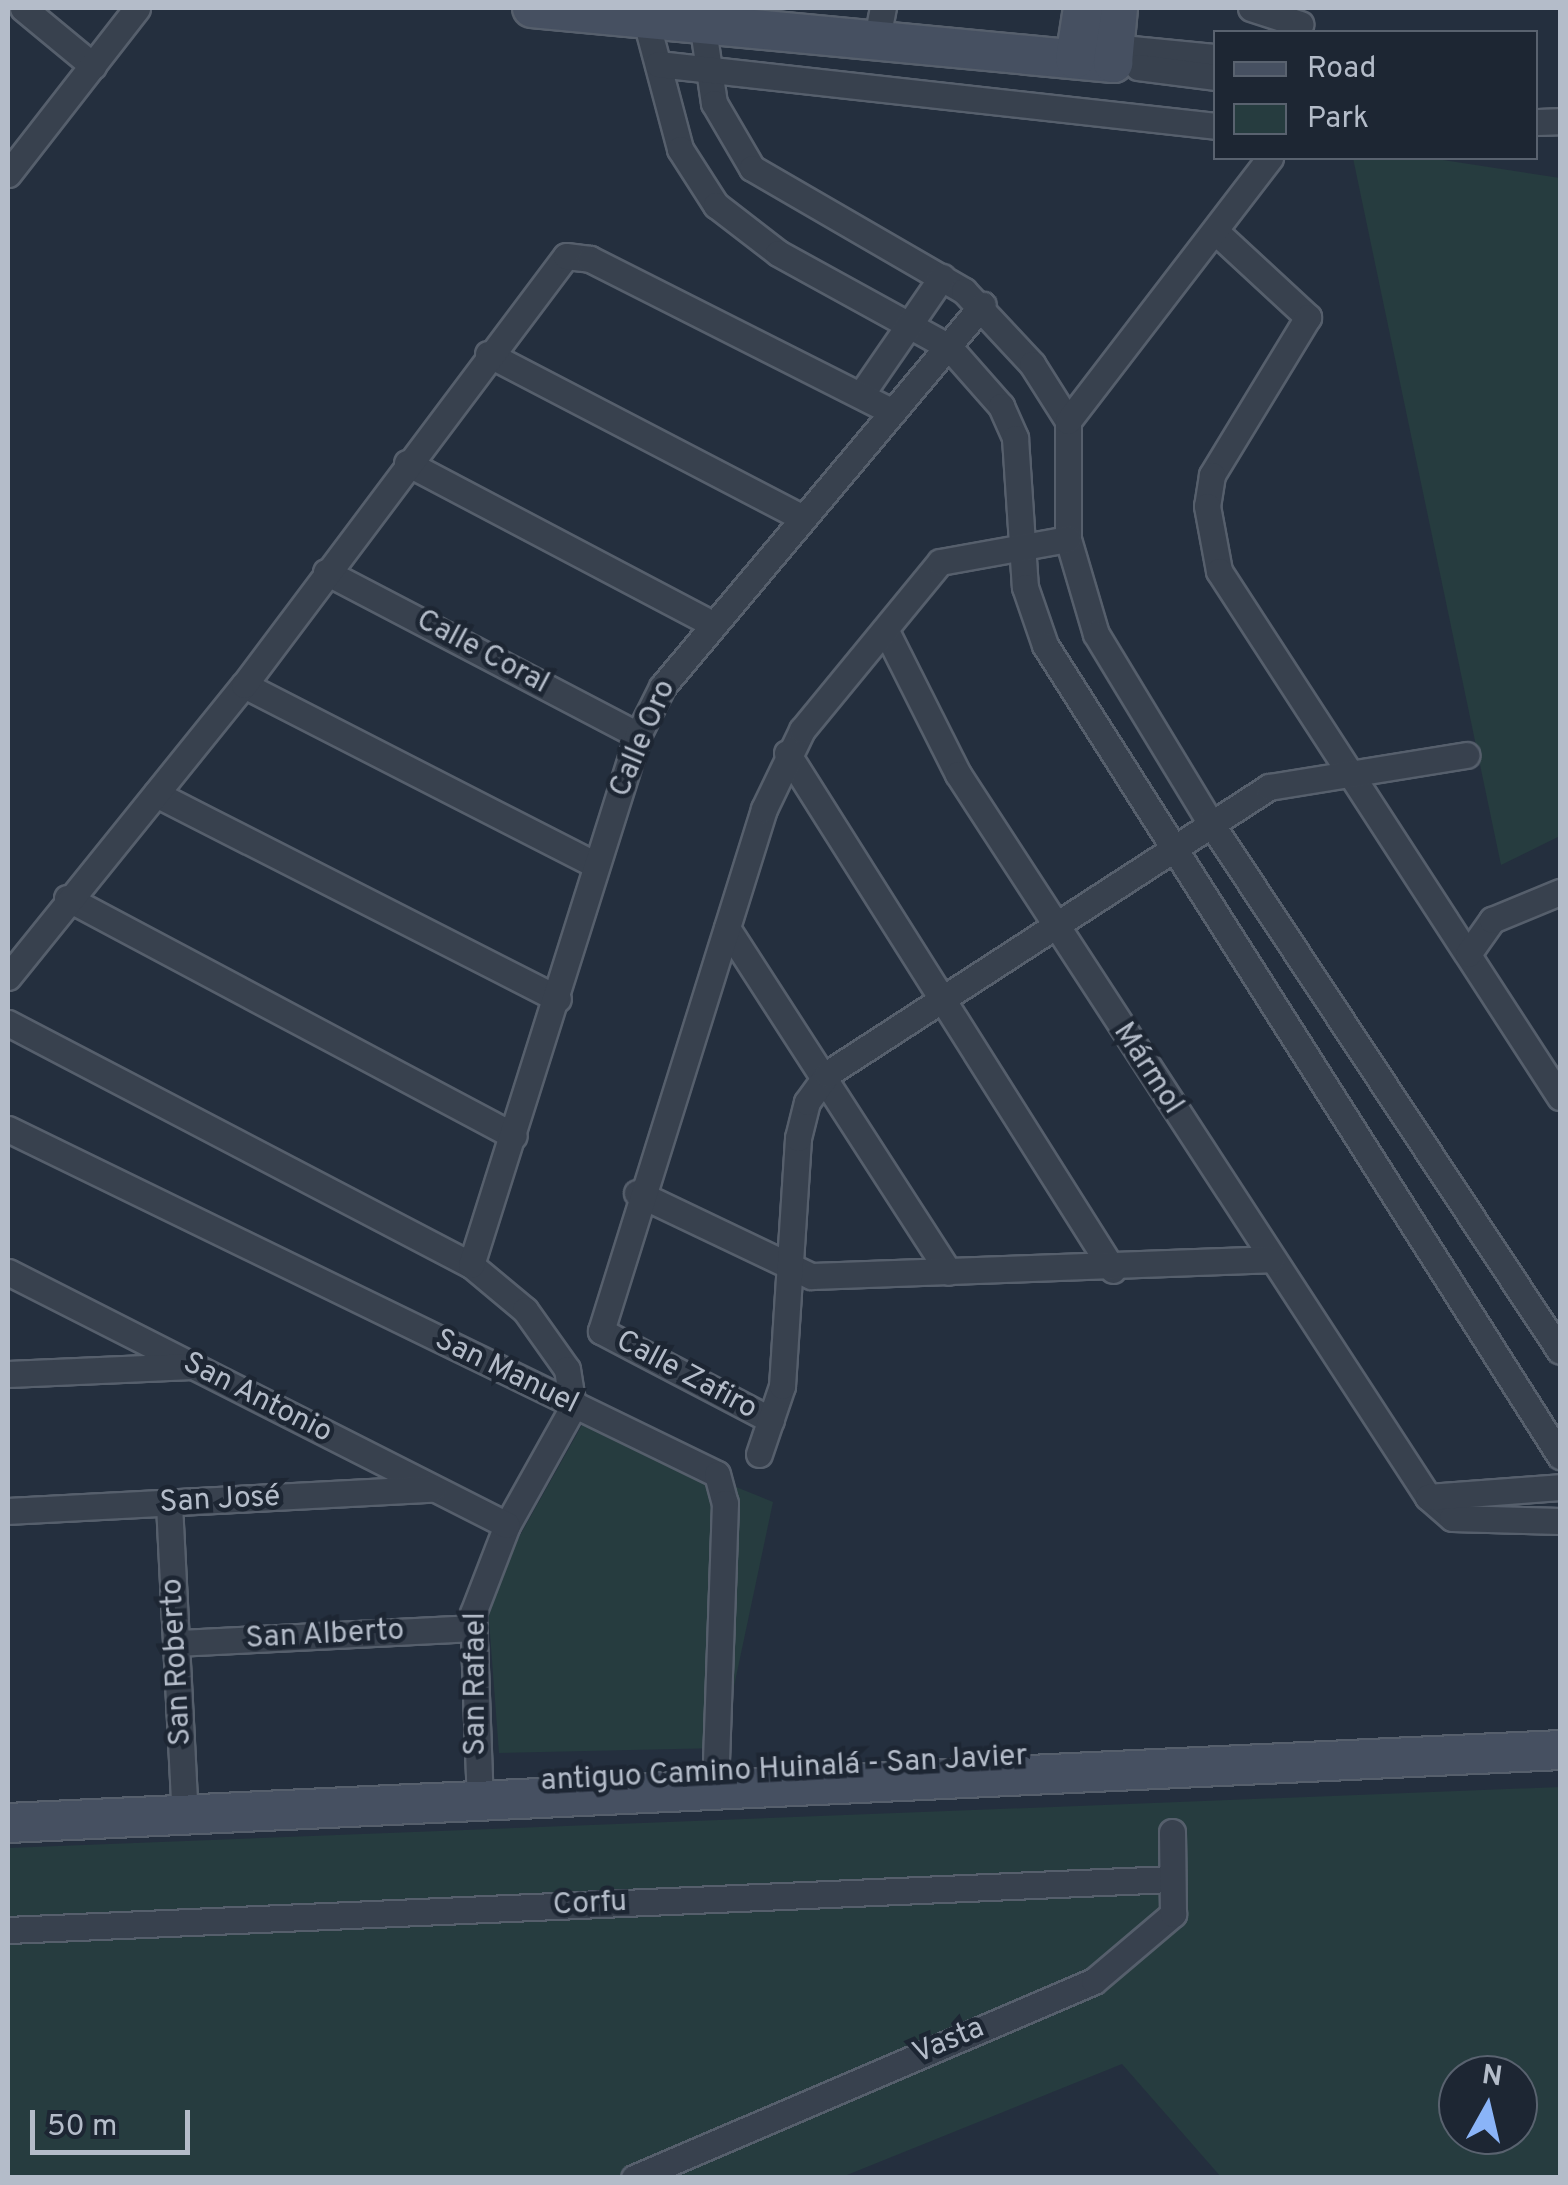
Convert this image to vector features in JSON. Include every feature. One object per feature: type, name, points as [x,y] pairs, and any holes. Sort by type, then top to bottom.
[{"type":"main road","points":[[532,8],[880,23],[1092,44],[1118,8]]},
{"type":"main road","name":"antiguo Camino Huinalá - San Javier","points":[[716,1784],[1560,1733]]},
{"type":"main road","points":[[8,1824],[185,1808],[1560,1750]]},
{"type":"main road","points":[[8,1801],[185,1808]]},
{"type":"street","points":[[23,8],[93,66]]},
{"type":"street","points":[[8,174],[137,8]]},
{"type":"street","points":[[1252,8],[1302,21]]},
{"type":"street","points":[[658,64],[707,15]]},
{"type":"street","points":[[707,15],[704,67],[733,146],[773,187],[942,278],[982,305],[1068,421],[1068,539],[1096,634],[1210,822],[1560,1351]]},
{"type":"street","points":[[1092,44],[1213,57]]},
{"type":"street","points":[[1092,44],[1213,76]]},
{"type":"street","points":[[658,64],[1213,126]]},
{"type":"street","points":[[658,64],[680,149],[716,205],[778,254],[912,322],[950,348],[1001,406],[1014,438],[1021,544],[1044,645],[1560,1456]]},
{"type":"street","points":[[1068,421],[1268,160]]},
{"type":"street","points":[[1215,231],[1308,318],[1223,446],[1207,506],[1210,540],[1219,571],[1468,954],[1550,1060],[1560,1097]]},
{"type":"street","points":[[8,976],[244,685],[547,276],[577,254],[862,393],[893,412]]},
{"type":"street","points":[[862,393],[942,278]]},
{"type":"street","name":"Calle Oro","points":[[471,1264],[558,999],[638,735],[709,622],[950,348],[982,305]]},
{"type":"street","points":[[488,354],[799,516]]},
{"type":"street","points":[[407,463],[709,622]]},
{"type":"street","points":[[1068,539],[1021,544],[940,562],[787,753],[637,1192],[790,1269],[828,1277],[1113,1270],[1272,1259]]},
{"type":"street","name":"Calle Coral","points":[[326,572],[638,735]]},
{"type":"street","name":"Mármol","points":[[886,630],[958,774],[1053,926],[1428,1497],[1452,1518],[1560,1521]]},
{"type":"street","points":[[244,685],[596,865]]},
{"type":"street","points":[[787,753],[1113,1270]]},
{"type":"street","points":[[760,1454],[771,1420],[790,1269],[802,1118],[827,1074],[942,1002],[1210,822],[1278,783],[1346,768],[1466,755]]},
{"type":"street","points":[[156,794],[558,999]]},
{"type":"street","points":[[1468,954],[1492,920],[1560,892]]},
{"type":"street","points":[[68,898],[514,1136]]},
{"type":"street","points":[[727,928],[827,1074],[949,1272]]},
{"type":"street","points":[[8,1023],[471,1264],[553,1345],[574,1380],[573,1406]]},
{"type":"street","name":"San Manuel","points":[[8,1129],[717,1474],[725,1503],[716,1784]]},
{"type":"street","name":"Calle Zafiro","points":[[637,1192],[600,1331],[771,1420]]},
{"type":"street","name":"San Antonio","points":[[8,1272],[507,1525]]},
{"type":"street","points":[[8,1374],[193,1366]]},
{"type":"street","name":"San Rafael","points":[[480,1795],[472,1628],[507,1525],[573,1406]]},
{"type":"street","points":[[1428,1497],[1560,1487]]},
{"type":"street","name":"San José","points":[[8,1511],[433,1488]]},
{"type":"street","name":"San Roberto","points":[[170,1504],[185,1808]]},
{"type":"street","name":"San Alberto","points":[[178,1643],[472,1628]]},
{"type":"street","name":"Vasta","points":[[634,2178],[1094,1980],[1174,1914],[1172,1832]]},
{"type":"street","name":"Corfu","points":[[8,1930],[1172,1880]]},
{"type":"green space","points":[[1353,160],[1443,160],[1560,178],[1560,836],[1501,865]]},
{"type":"green space","points":[[582,1425],[773,1502],[721,1748],[499,1753],[487,1594]]},
{"type":"green space","points":[[1560,1787],[1560,2177],[1221,2177],[1122,2064],[842,2177],[8,2177],[8,1848]]}]
